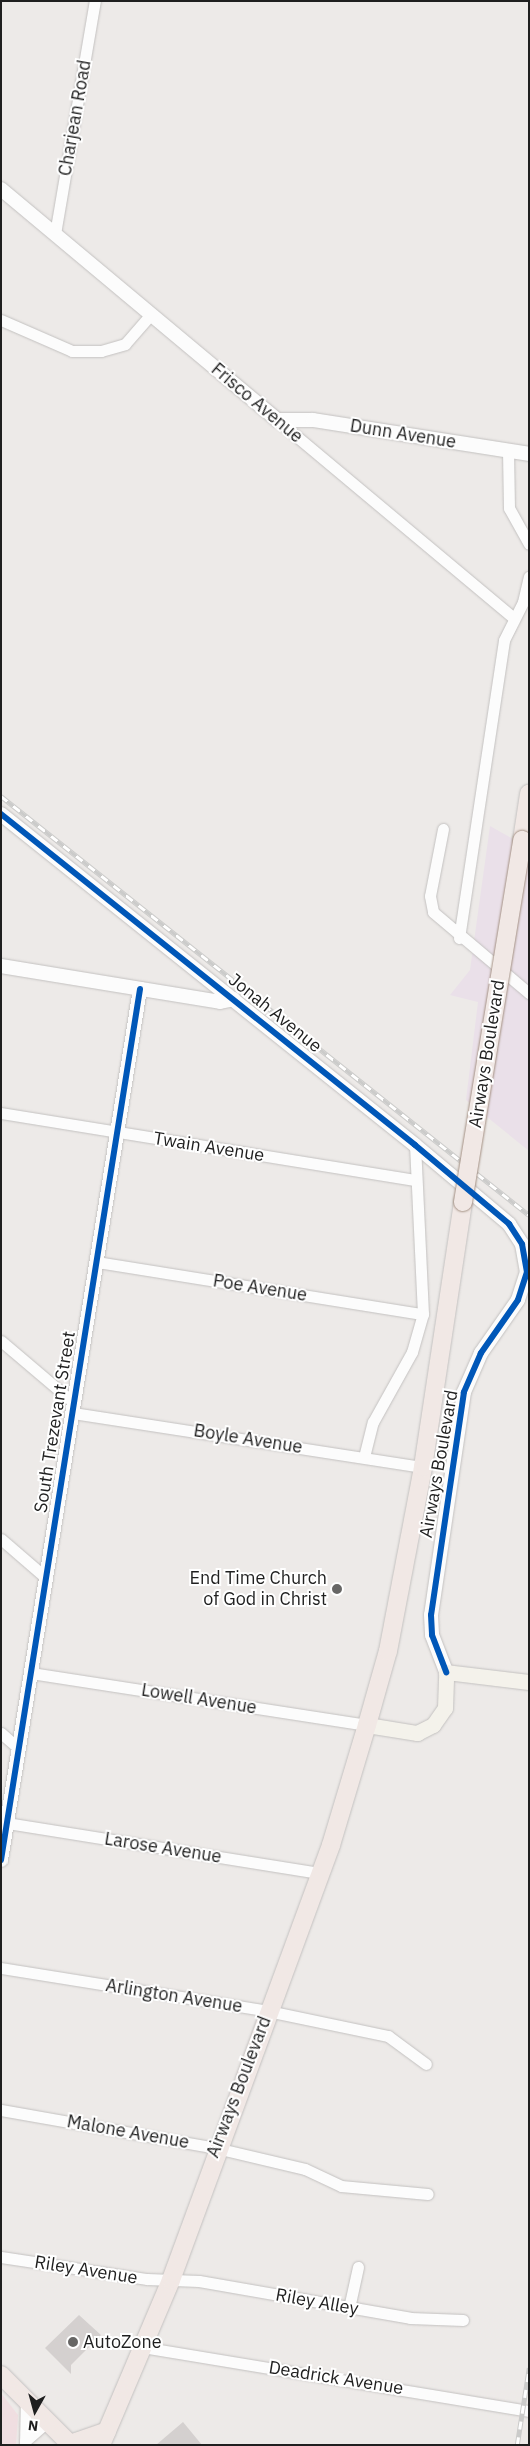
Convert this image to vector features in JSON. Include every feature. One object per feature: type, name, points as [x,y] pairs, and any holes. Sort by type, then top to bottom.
[{"type":"main road","name":"Airways Boulevard","points":[[109,2435],[142,2347],[171,2280],[216,2148],[320,1873],[367,1725],[388,1651],[423,1467],[463,1202],[529,794]]},
{"type":"main road","name":"Airways Boulevard","points":[[367,1725],[417,1733],[433,1726],[445,1708],[446,1672]]},
{"type":"main road","points":[[446,1672],[529,1682]]},
{"type":"main road","points":[[1,2375],[70,2444],[109,2435]]},
{"type":"street","name":"Charjean Road","points":[[55,234],[95,1]]},
{"type":"street","name":"Frisco Avenue","points":[[1,188],[513,616]]},
{"type":"street","points":[[1,320],[72,351],[101,352],[124,344],[151,314]]},
{"type":"street","name":"Dunn Avenue","points":[[277,420],[313,420],[529,454]]},
{"type":"street","points":[[508,451],[509,508],[529,544]]},
{"type":"street","points":[[460,938],[504,640],[513,616],[524,602],[529,577]]},
{"type":"street","name":"Jonah Avenue","points":[[1,814],[415,1145],[509,1224],[522,1244]]},
{"type":"street","points":[[443,829],[431,906],[436,917],[529,993]]},
{"type":"street","points":[[1,966],[220,1002],[234,999]]},
{"type":"street","name":"South Trezevant Street","points":[[1,1860],[17,1747],[31,1673],[140,989]]},
{"type":"street","name":"Twain Avenue","points":[[1,1113],[416,1180]]},
{"type":"street","points":[[364,1457],[374,1422],[412,1352],[422,1314],[415,1145]]},
{"type":"street","name":"Airways Boulevard","points":[[446,1672],[432,1635],[432,1615],[464,1392],[481,1353],[518,1300],[527,1272],[522,1244]]},
{"type":"street","name":"Poe Avenue","points":[[97,1262],[422,1314]]},
{"type":"street","points":[[1,1340],[73,1408]]},
{"type":"street","name":"Boyle Avenue","points":[[73,1408],[423,1467]]},
{"type":"street","points":[[1,1539],[45,1577]]},
{"type":"street","name":"Lowell Avenue","points":[[31,1673],[367,1725]]},
{"type":"street","points":[[1,1733],[17,1747]]},
{"type":"street","name":"Larose Avenue","points":[[7,1823],[320,1873]]},
{"type":"street","name":"Arlington Avenue","points":[[1,1968],[268,2011],[388,2036],[426,2064]]},
{"type":"street","name":"Malone Avenue","points":[[1,2110],[216,2148],[305,2169],[340,2186],[428,2194]]},
{"type":"street","name":"Riley Avenue","points":[[1,2257],[171,2280]]},
{"type":"street","points":[[349,2308],[358,2267]]},
{"type":"street","name":"Riley Alley","points":[[171,2280],[410,2318],[463,2320]]},
{"type":"street","name":"Deadrick Avenue","points":[[142,2347],[529,2411]]},
{"type":"street","points":[[25,2443],[26,2399]]},
{"type":"street","points":[[25,2443],[48,2421]]},
{"type":"shaded area","points":[[490,826],[529,848],[529,1151],[466,1100],[478,1002],[450,995],[470,970]]},
{"type":"shaded area","points":[[1,2393],[18,2415],[16,2445],[1,2445]]},
{"type":"building","name":"AutoZone","points":[[79,2315],[101,2335],[71,2365],[71,2374],[45,2348]]},
{"type":"building","points":[[183,2422],[202,2445],[156,2445]]},
{"type":"railway","points":[[1,796],[529,1215]]},
{"type":"railway","points":[[517,2445],[529,2368]]},
{"type":"cycle path","points":[[1,814],[415,1145],[509,1224],[522,1244],[527,1272],[518,1300],[481,1353],[464,1392],[431,1615],[432,1635],[446,1672]]},
{"type":"cycle path","points":[[1,1860],[140,989]]},
{"type":"place","name":"End Time Church of God in Christ","points":[[337,1589]]},
{"type":"place","name":"AutoZone","points":[[73,2342]]}]
